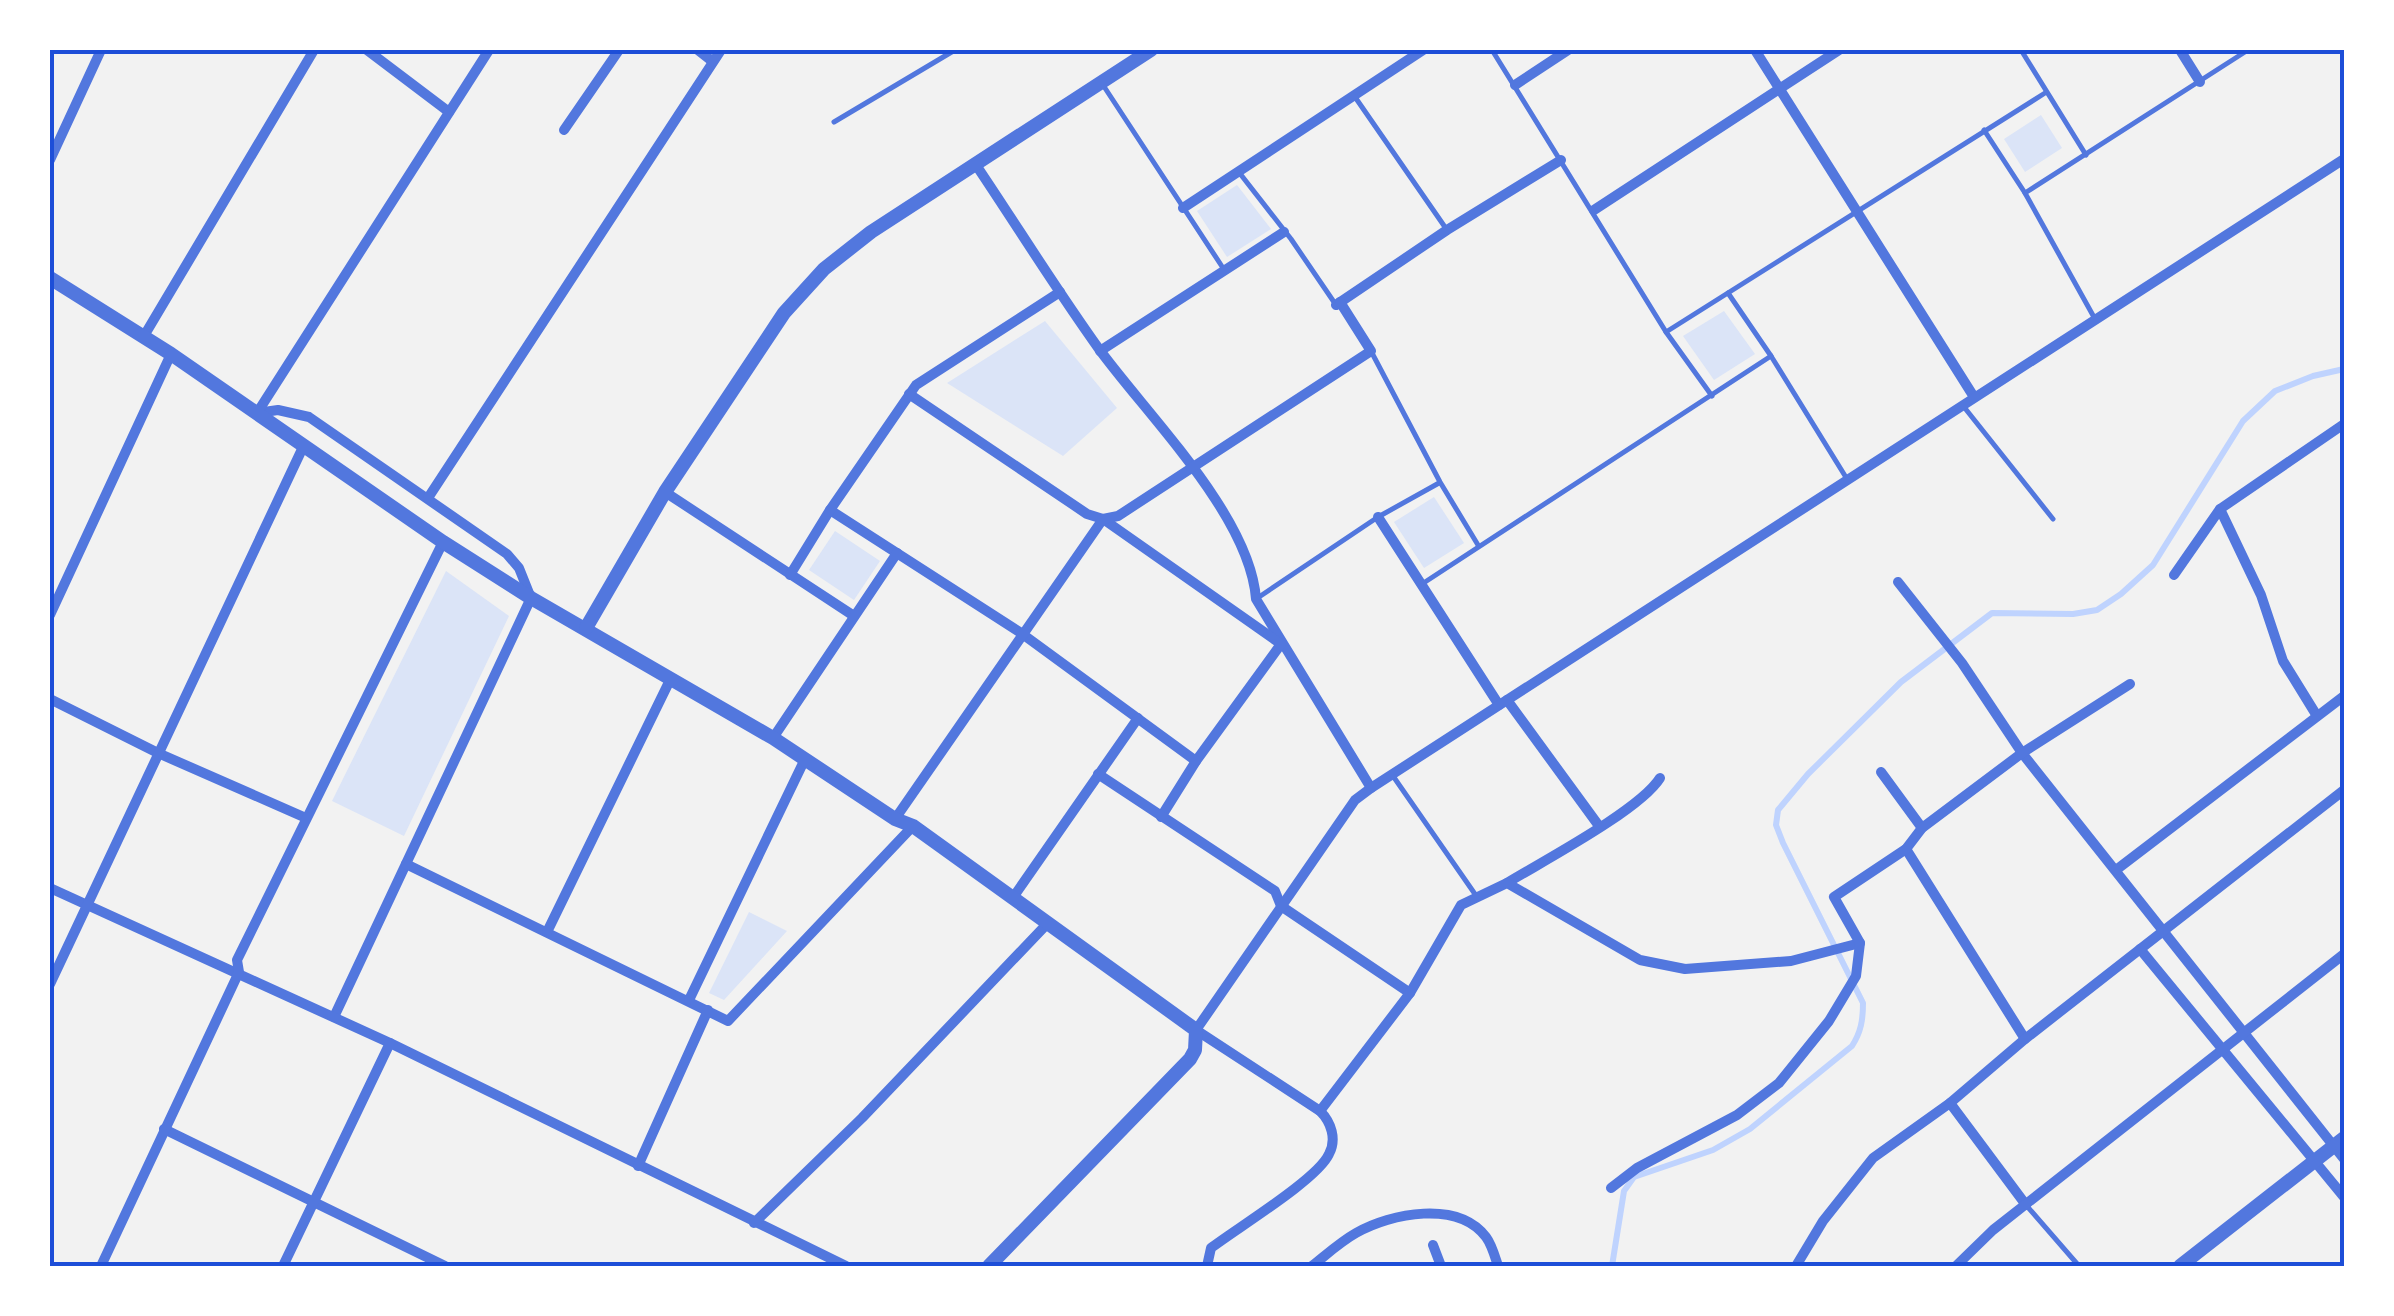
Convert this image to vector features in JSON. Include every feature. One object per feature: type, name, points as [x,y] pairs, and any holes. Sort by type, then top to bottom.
[{"type":"street","points":[[50,160],[101,50]]},
{"type":"street","points":[[144,336],[314,50]]},
{"type":"street","points":[[367,50],[449,112]]},
{"type":"street","points":[[256,413],[489,50]]},
{"type":"street","points":[[564,130],[619,50]]},
{"type":"street","points":[[698,50],[712,60]]},
{"type":"street","points":[[428,498],[721,50]]},
{"type":"street","points":[[586,628],[664,492],[784,312],[807,286],[850,248],[1151,50]]},
{"type":"street","points":[[1182,208],[1423,50]]},
{"type":"street","points":[[1514,85],[1568,50]]},
{"type":"street","points":[[1755,50],[1974,397]]},
{"type":"street","points":[[1594,210],[1838,50]]},
{"type":"street","points":[[2180,50],[2200,82]]},
{"type":"street","points":[[989,1266],[1190,1059],[1195,1050],[1196,1030],[1354,800],[2344,159]]},
{"type":"street","points":[[895,819],[1103,519],[1118,516],[1371,351],[1338,304],[1560,160]]},
{"type":"street","points":[[976,165],[1100,351],[1193,466],[1244,549],[1256,599],[1370,788]]},
{"type":"street","points":[[1100,351],[1284,232]]},
{"type":"street","points":[[50,278],[144,336],[531,598],[773,738],[895,819],[913,826],[1046,925],[1324,1115],[1333,1138],[1329,1156],[1306,1178],[1211,1248],[1208,1266]]},
{"type":"street","points":[[790,575],[916,385],[1060,292]]},
{"type":"street","points":[[50,614],[171,354]]},
{"type":"street","points":[[908,394],[1087,514],[1103,519],[1281,644]]},
{"type":"street","points":[[256,413],[278,410],[309,417],[506,554],[519,568],[531,598],[334,1017]]},
{"type":"street","points":[[2174,575],[2220,509],[2340,427],[2344,442]]},
{"type":"street","points":[[50,984],[304,445]]},
{"type":"street","points":[[664,492],[854,616]]},
{"type":"street","points":[[2220,509],[2261,595],[2283,660],[2316,716]]},
{"type":"street","points":[[830,510],[1021,633],[1196,761]]},
{"type":"street","points":[[1378,517],[1503,702],[1599,826]]},
{"type":"street","points":[[102,1266],[239,972],[237,960],[444,542]]},
{"type":"street","points":[[773,738],[897,553]]},
{"type":"street","points":[[1898,582],[1962,663],[2022,754],[2244,1034],[2340,1148],[2314,1162],[2180,1266]]},
{"type":"street","points":[[1160,817],[1281,644]]},
{"type":"street","points":[[547,932],[671,678]]},
{"type":"street","points":[[1611,1188],[1637,1168],[1737,1116],[1779,1084],[1828,1021],[1856,976],[1860,943],[1834,897],[1906,849],[1922,828],[2022,754],[2130,684]]},
{"type":"street","points":[[2116,870],[2344,696]]},
{"type":"street","points":[[50,699],[158,753],[306,818]]},
{"type":"street","points":[[1012,899],[1138,718]]},
{"type":"street","points":[[689,1000],[805,758]]},
{"type":"street","points":[[1881,772],[1922,828]]},
{"type":"street","points":[[1098,774],[1275,891],[1282,906],[1410,993]]},
{"type":"street","points":[[1324,1115],[1410,993],[1461,905],[1507,883],[1599,826],[1655,786],[1660,778]]},
{"type":"street","points":[[1796,1266],[1822,1221],[1873,1158],[1950,1103],[2025,1039],[2344,790]]},
{"type":"street","points":[[406,864],[728,1021],[913,826]]},
{"type":"street","points":[[1906,849],[2025,1039]]},
{"type":"street","points":[[1507,883],[1640,960],[1685,969],[1790,961],[1860,943]]},
{"type":"street","points":[[50,888],[390,1043],[846,1266]]},
{"type":"street","points":[[754,1223],[862,1118],[1046,925]]},
{"type":"street","points":[[2140,949],[2344,1197]]},
{"type":"street","points":[[1956,1266],[1993,1230],[2344,954]]},
{"type":"street","points":[[638,1166],[708,1010]]},
{"type":"street","points":[[283,1266],[390,1043]]},
{"type":"street","points":[[1950,1103],[2026,1204]]},
{"type":"street","points":[[164,1129],[445,1266]]},
{"type":"street","points":[[1312,1266],[1357,1232],[1388,1220],[1422,1214],[1459,1216],[1486,1237],[1498,1266]]},
{"type":"street","points":[[1432,1245],[1441,1266]]},
{"type":"lane","points":[[834,122],[955,50]]},
{"type":"lane","points":[[1492,50],[1666,332],[1712,396]]},
{"type":"lane","points":[[2021,50],[2086,156]]},
{"type":"lane","points":[[2025,193],[2248,50]]},
{"type":"lane","points":[[1102,83],[1224,271]]},
{"type":"lane","points":[[1666,332],[2045,92]]},
{"type":"lane","points":[[1353,94],[1447,230]]},
{"type":"lane","points":[[1984,130],[2025,193],[2095,318]]},
{"type":"lane","points":[[1238,171],[1338,304]]},
{"type":"lane","points":[[1728,293],[1846,479]]},
{"type":"lane","points":[[1371,351],[1478,545]]},
{"type":"lane","points":[[1422,584],[1771,356]]},
{"type":"lane","points":[[1962,405],[2053,520]]},
{"type":"lane","points":[[1256,599],[1378,517],[1440,482]]},
{"type":"lane","points":[[1392,776],[1477,897]]},
{"type":"lane","points":[[2026,1204],[2078,1266]]},
{"type":"shaded area","points":[[2041,115],[2062,148],[2025,172],[2004,139]]},
{"type":"shaded area","points":[[1237,185],[1271,229],[1227,257],[1197,211]]},
{"type":"shaded area","points":[[1724,311],[1755,354],[1714,380],[1683,336]]},
{"type":"shaded area","points":[[1045,321],[1117,408],[1063,456],[947,383]]},
{"type":"shaded area","points":[[1434,497],[1464,543],[1424,568],[1394,522]]},
{"type":"shaded area","points":[[835,531],[880,561],[854,600],[809,570]]},
{"type":"shaded area","points":[[446,571],[509,616],[404,836],[332,801]]},
{"type":"shaded area","points":[[749,912],[787,931],[724,1000],[709,993]]},
{"type":"waterway","points":[[1612,1266],[1624,1191],[1634,1177],[1713,1150],[1750,1129],[1852,1046],[1859,1031],[1863,1003],[1783,843],[1776,825],[1778,810],[1808,774],[1901,682],[1992,613],[2073,614],[2097,610],[2121,594],[2153,565],[2243,421],[2275,391],[2344,369]]}]
